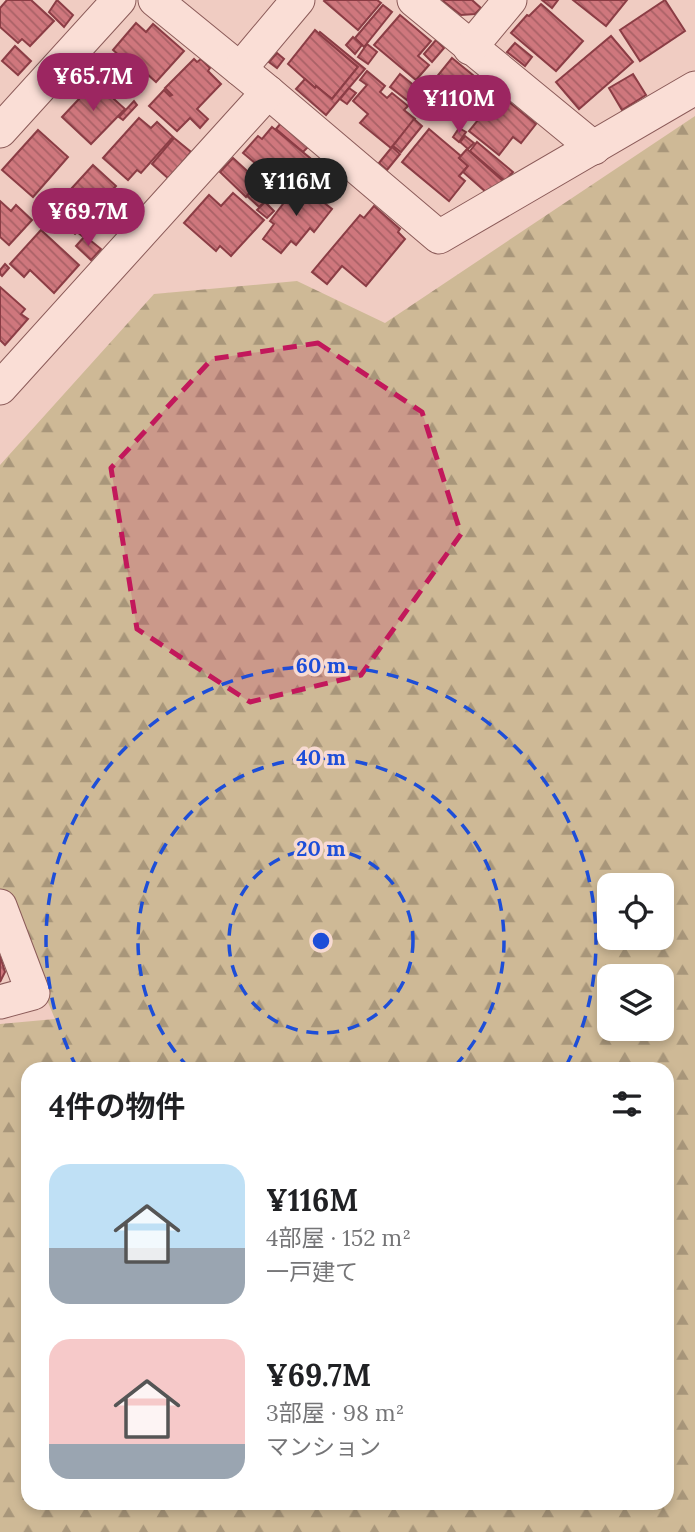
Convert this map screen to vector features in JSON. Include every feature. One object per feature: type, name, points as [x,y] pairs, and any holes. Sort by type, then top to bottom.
[{"type":"street","points":[[0,131],[119,0]]},
{"type":"street","points":[[155,0],[439,237],[695,88]]},
{"type":"street","points":[[240,69],[298,0]]},
{"type":"street","points":[[414,0],[594,148]]},
{"type":"street","points":[[470,47],[510,0]]},
{"type":"street","points":[[0,388],[268,92]]},
{"type":"street","points":[[0,906],[33,993],[0,1002]]},
{"type":"highlighted area","points":[[318,343],[422,412],[461,534],[361,675],[250,702],[137,629],[111,468],[212,359]]},
{"type":"green space","points":[[695,116],[695,1532],[0,1532],[0,1024],[55,1019],[0,888],[0,465],[154,294],[297,281],[385,323]]},
{"type":"building","points":[[7,0],[31,0],[54,21],[30,46],[22,39],[18,43],[0,27],[0,8]]},
{"type":"building","points":[[57,0],[73,15],[64,27],[49,12]]},
{"type":"building","points":[[325,0],[377,0],[381,3],[358,30]]},
{"type":"building","points":[[444,0],[472,0],[481,8],[475,14],[461,15]]},
{"type":"building","points":[[542,0],[558,0],[552,8]]},
{"type":"building","points":[[573,0],[627,0],[606,26]]},
{"type":"building","points":[[665,0],[685,31],[640,61],[620,30]]},
{"type":"building","points":[[541,4],[583,41],[556,71],[511,33]]},
{"type":"building","points":[[383,5],[392,12],[364,47],[355,38]]},
{"type":"building","points":[[400,15],[431,41],[418,56],[429,65],[416,80],[374,45]]},
{"type":"building","points":[[136,23],[146,32],[153,24],[184,51],[156,82],[147,74],[144,78],[113,50]]},
{"type":"building","points":[[315,30],[358,67],[332,99],[288,64]]},
{"type":"building","points":[[320,32],[365,69],[326,115],[296,89],[305,79],[332,99],[358,67],[319,34]]},
{"type":"building","points":[[611,36],[633,62],[579,109],[556,82]]},
{"type":"building","points":[[353,37],[362,45],[355,54],[346,45]]},
{"type":"building","points":[[436,40],[444,48],[432,62],[424,54]]},
{"type":"building","points":[[515,43],[532,57],[525,66],[507,52]]},
{"type":"building","points":[[367,44],[377,52],[368,64],[358,57]]},
{"type":"building","points":[[15,46],[31,61],[18,75],[2,61]]},
{"type":"building","points":[[277,53],[284,59],[277,68],[269,62]]},
{"type":"building","points":[[452,58],[485,85],[475,97],[480,102],[464,121],[426,90]]},
{"type":"building","points":[[194,59],[197,62],[201,59],[221,84],[197,109],[208,119],[200,128],[190,118],[177,131],[149,106],[164,90],[172,95],[165,88]]},
{"type":"building","points":[[367,71],[385,86],[380,92],[387,98],[392,93],[408,106],[404,110],[415,119],[391,148],[360,123],[368,114],[353,101],[367,85],[360,80]]},
{"type":"building","points":[[400,74],[417,88],[407,100],[390,87]]},
{"type":"building","points":[[633,74],[646,95],[622,110],[609,88]]},
{"type":"building","points":[[95,82],[125,109],[91,144],[62,117]]},
{"type":"building","points":[[490,84],[499,90],[488,104],[479,98]]},
{"type":"building","points":[[349,88],[356,93],[347,104],[340,99]]},
{"type":"building","points":[[428,92],[441,102],[429,117],[416,107]]},
{"type":"building","points":[[499,94],[536,124],[521,143],[513,137],[499,155],[469,131]]},
{"type":"building","points":[[134,101],[137,105],[123,120],[119,117]]},
{"type":"building","points":[[139,118],[151,128],[157,122],[173,137],[141,173],[137,170],[128,180],[103,158]]},
{"type":"building","points":[[414,119],[422,126],[401,152],[393,146]]},
{"type":"building","points":[[281,123],[309,146],[303,152],[276,129]]},
{"type":"building","points":[[272,127],[310,158],[285,188],[243,153],[258,136],[262,139]]},
{"type":"building","points":[[459,128],[466,132],[459,142],[453,137]]},
{"type":"building","points":[[429,129],[461,156],[459,158],[468,166],[459,176],[465,181],[449,201],[402,162]]},
{"type":"building","points":[[38,130],[68,157],[33,197],[2,170]]},
{"type":"building","points":[[465,136],[474,143],[468,149],[460,142]]},
{"type":"building","points":[[174,138],[191,152],[169,179],[152,164]]},
{"type":"building","points":[[477,142],[513,172],[505,181],[470,151]]},
{"type":"building","points":[[392,147],[400,154],[387,170],[379,163]]},
{"type":"building","points":[[467,149],[504,182],[487,193],[463,172],[468,166],[459,158]]},
{"type":"building","points":[[233,158],[259,182],[246,197],[220,172]]},
{"type":"building","points":[[320,158],[340,173],[325,193],[316,186],[311,193],[300,184]]},
{"type":"building","points":[[93,165],[116,186],[96,208],[103,214],[82,236],[77,232],[75,234],[50,212]]},
{"type":"building","points":[[299,183],[332,209],[314,232],[310,228],[296,245],[291,241],[281,253],[263,239],[274,224],[270,221]]},
{"type":"building","points":[[256,185],[269,198],[259,207],[247,196]]},
{"type":"building","points":[[233,193],[264,220],[231,256],[220,246],[216,251],[184,223],[209,195],[221,206]]},
{"type":"building","points":[[0,201],[11,211],[16,205],[32,220],[9,245],[0,237]]},
{"type":"building","points":[[265,202],[274,211],[267,218],[257,210]]},
{"type":"building","points":[[374,206],[400,229],[398,232],[405,239],[366,286],[342,266],[327,284],[312,272],[360,215],[364,218]]},
{"type":"building","points":[[41,230],[79,265],[54,293],[30,270],[24,277],[10,264]]},
{"type":"building","points":[[85,236],[101,249],[91,260],[76,246]]},
{"type":"building","points":[[5,264],[9,268],[2,276],[0,270]]},
{"type":"building","points":[[0,287],[25,309],[21,314],[28,319],[5,345],[0,340]]},
{"type":"building","points":[[0,956],[5,972],[0,982]]}]
